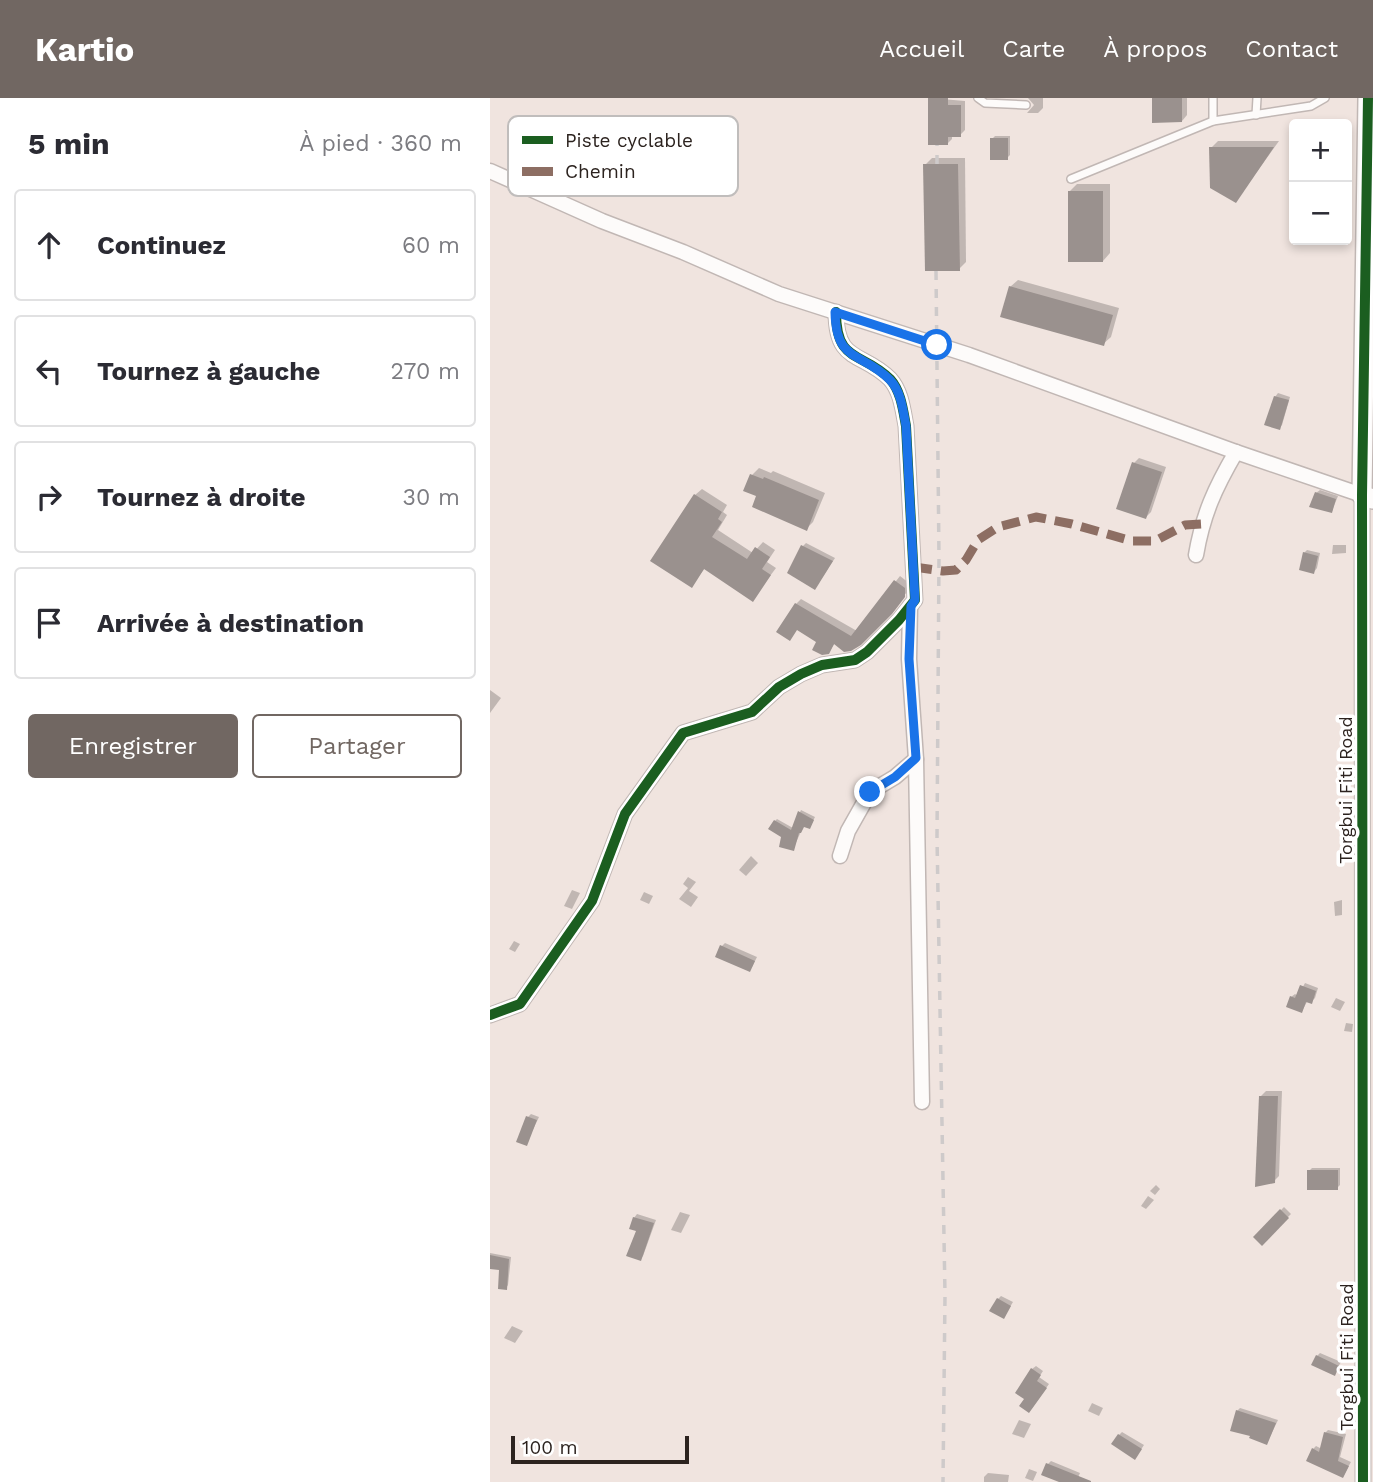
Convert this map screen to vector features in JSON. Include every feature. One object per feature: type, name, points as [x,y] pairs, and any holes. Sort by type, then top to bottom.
[{"type":"street","name":"Torgbui Fiti Road","points":[[1363,1482],[1368,98]]},
{"type":"street","points":[[490,171],[508,179]]},
{"type":"street","points":[[546,196],[779,294],[969,355],[1368,497]]},
{"type":"street","points":[[490,1015],[520,1004],[592,901],[625,814],[682,733],[752,712],[779,687],[822,665],[855,660],[867,652],[915,600],[906,426],[901,399],[891,380],[850,353],[840,343],[835,312]]},
{"type":"street","points":[[1196,555],[1208,503],[1236,452]]},
{"type":"street","points":[[911,606],[909,659],[916,758],[922,1102]]},
{"type":"street","points":[[840,856],[848,831],[870,792],[895,777],[916,758]]},
{"type":"lane","points":[[978,98],[985,103],[1026,105]]},
{"type":"lane","points":[[1213,98],[1213,121]]},
{"type":"lane","points":[[1256,115],[1257,98]]},
{"type":"lane","points":[[1071,179],[1213,121],[1311,106],[1325,98]]},
{"type":"building","points":[[928,98],[948,98],[948,105],[961,105],[961,137],[948,137],[948,145],[928,145]]},
{"type":"building","points":[[1152,98],[1182,98],[1182,122],[1152,123]]},
{"type":"building","points":[[990,138],[1008,138],[1008,160],[990,160]]},
{"type":"building","points":[[1209,147],[1274,147],[1236,203],[1210,188]]},
{"type":"building","points":[[923,164],[958,164],[960,271],[925,271]]},
{"type":"building","points":[[1068,191],[1103,191],[1103,262],[1068,262]]},
{"type":"building","points":[[1009,286],[1113,315],[1104,346],[1000,317]]},
{"type":"building","points":[[1274,396],[1289,400],[1280,430],[1264,425]]},
{"type":"building","points":[[1132,462],[1162,472],[1146,519],[1116,509]]},
{"type":"building","points":[[750,474],[763,479],[764,477],[819,500],[807,531],[752,507],[756,496],[743,491]]},
{"type":"building","points":[[1315,492],[1336,499],[1332,513],[1309,507]]},
{"type":"building","points":[[694,494],[722,512],[718,519],[722,522],[712,537],[747,559],[755,547],[770,557],[762,569],[771,575],[753,602],[704,569],[692,588],[650,561]]},
{"type":"building","points":[[801,545],[833,561],[815,590],[787,573]]},
{"type":"building","points":[[1303,552],[1318,556],[1314,574],[1299,570]]},
{"type":"building","points":[[894,580],[905,588],[905,597],[861,645],[851,651],[844,652],[834,644],[829,654],[822,655],[812,650],[816,642],[797,630],[790,641],[776,632],[795,603],[851,636]]},
{"type":"building","points":[[798,811],[814,820],[810,829],[804,827],[799,833],[794,851],[779,847],[781,837],[768,829],[774,820],[791,830]]},
{"type":"building","points":[[720,945],[755,961],[750,972],[715,957]]},
{"type":"building","points":[[1300,985],[1316,991],[1312,1004],[1306,1002],[1302,1013],[1286,1007],[1290,996],[1295,998]]},
{"type":"building","points":[[1259,1096],[1278,1096],[1275,1183],[1255,1187]]},
{"type":"building","points":[[526,1116],[537,1120],[527,1146],[516,1142]]},
{"type":"building","points":[[1307,1170],[1338,1170],[1338,1190],[1307,1190]]},
{"type":"building","points":[[1280,1209],[1289,1218],[1262,1246],[1253,1237]]},
{"type":"building","points":[[633,1217],[654,1223],[641,1261],[626,1256],[636,1231],[629,1229]]},
{"type":"building","points":[[490,1255],[509,1259],[507,1290],[498,1289],[499,1270],[490,1269]]},
{"type":"building","points":[[997,1298],[1011,1306],[1004,1319],[989,1311]]},
{"type":"building","points":[[1316,1355],[1339,1366],[1335,1376],[1311,1365]]},
{"type":"building","points":[[1031,1368],[1041,1375],[1037,1381],[1047,1388],[1029,1413],[1019,1406],[1024,1399],[1015,1393]]},
{"type":"building","points":[[1236,1410],[1276,1423],[1267,1445],[1249,1438],[1250,1436],[1230,1431]]},
{"type":"building","points":[[1324,1432],[1343,1437],[1338,1461],[1349,1466],[1343,1478],[1306,1461],[1312,1448],[1319,1452]]},
{"type":"building","points":[[1118,1434],[1142,1449],[1135,1460],[1111,1444]]},
{"type":"building","points":[[1046,1463],[1091,1482],[1059,1482],[1041,1475]]},
{"type":"railway","points":[[937,145],[937,164]]},
{"type":"railway","points":[[936,271],[939,558],[937,837],[945,1295],[943,1482]]},
{"type":"marked path","points":[[914,567],[956,570],[966,560],[978,540],[998,527],[1036,517],[1132,541],[1155,541],[1185,525],[1201,524]]},
{"type":"cycle path","points":[[1363,1482],[1362,495],[1368,98]]},
{"type":"cycle path","points":[[490,1015],[520,1004],[592,901],[625,814],[683,733],[752,712],[779,687],[822,665],[855,660],[867,652],[915,600],[906,426],[901,401],[890,379],[846,349],[837,329],[836,312]]},
{"type":"route","points":[[870,792],[895,777],[916,758],[909,659],[911,606],[915,600],[906,426],[901,399],[891,380],[850,353],[840,343],[835,312],[937,345]]}]
